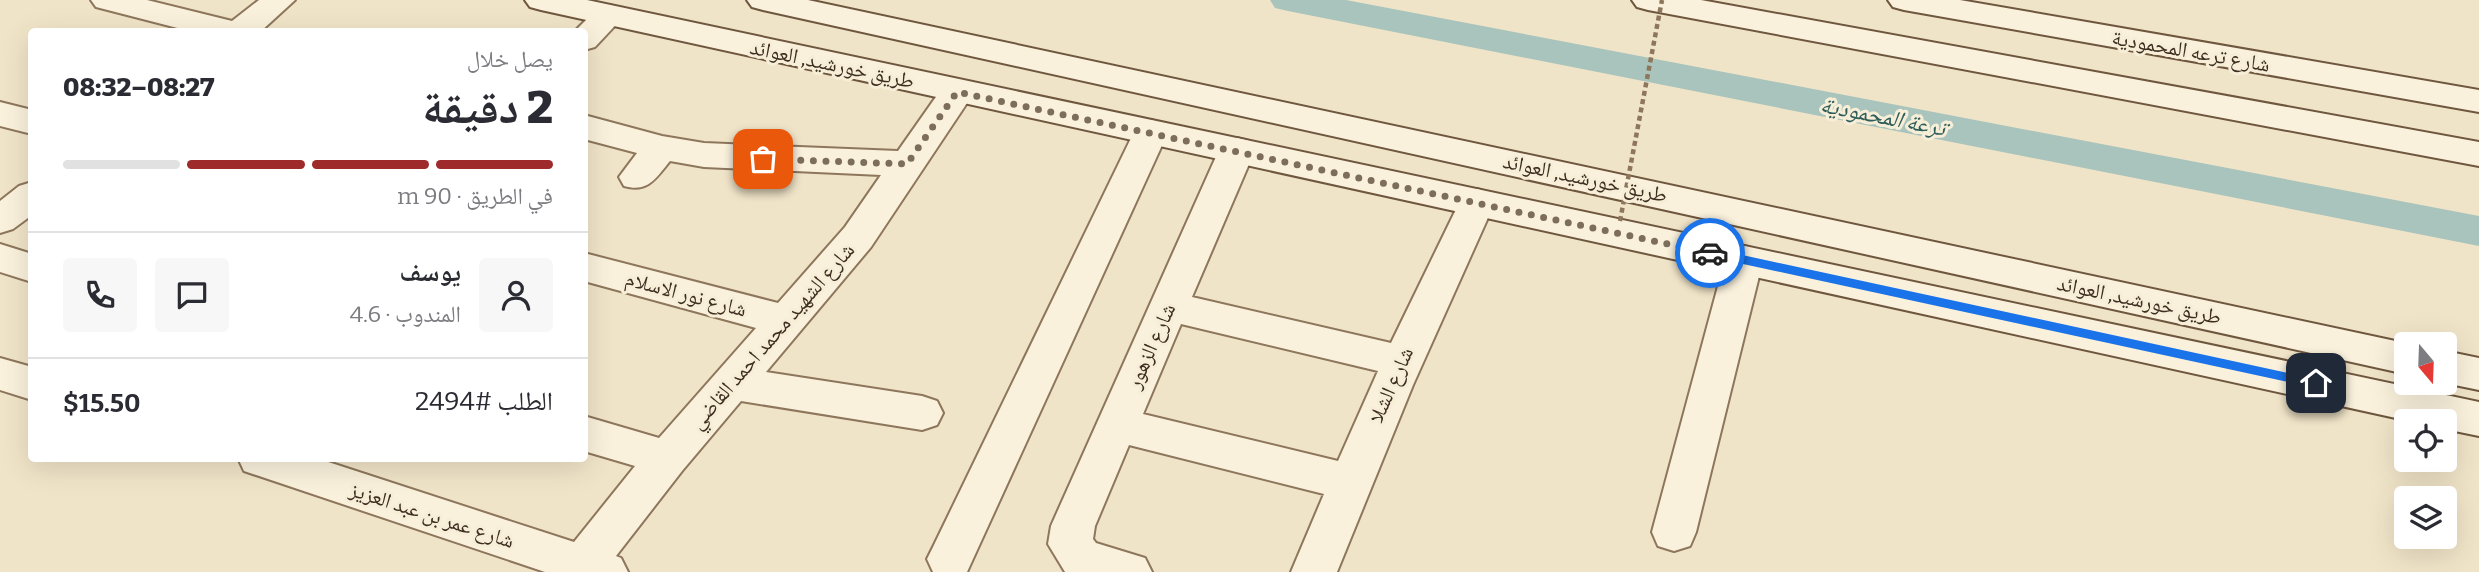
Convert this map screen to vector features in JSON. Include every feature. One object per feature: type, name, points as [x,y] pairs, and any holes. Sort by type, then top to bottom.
[{"type":"street","points":[[107,0],[153,23],[200,28]]},
{"type":"street","points":[[243,28],[279,0]]},
{"type":"street","name":"طريق خورشيد, العوائد","points":[[541,0],[597,27],[957,92],[1151,132],[2479,419]]},
{"type":"street","name":"طريق خورشيد, العوائد","points":[[764,0],[2394,355]]},
{"type":"street","points":[[1648,0],[2479,154]]},
{"type":"street","name":"شارع ترعه المحمودية","points":[[1904,0],[2479,101]]},
{"type":"street","points":[[1155,85],[1345,173]]},
{"type":"street","name":"شارع الشهيد محمد احمد القاضي","points":[[588,570],[667,458],[858,237],[957,92]]},
{"type":"street","points":[[588,128],[663,148],[704,155],[907,164]]},
{"type":"street","points":[[950,559],[1151,132]]},
{"type":"street","points":[[637,177],[663,148]]},
{"type":"street","name":"شارع الزهور","points":[[1129,572],[1082,559],[1070,544],[1073,526],[1237,150]]},
{"type":"street","points":[[761,187],[785,160]]},
{"type":"street","points":[[0,220],[28,198]]},
{"type":"street","name":"شارع الشلا","points":[[1314,572],[1401,361],[1477,202]]},
{"type":"street","points":[[0,258],[28,267]]},
{"type":"street","points":[[1674,532],[1744,260]]},
{"type":"street","name":"شارع نور الاسلام","points":[[588,269],[788,321]]},
{"type":"street","points":[[1169,306],[1401,361]]},
{"type":"street","points":[[2457,369],[2479,374]]},
{"type":"street","points":[[0,374],[28,383]]},
{"type":"street","points":[[733,383],[922,413]]},
{"type":"street","points":[[1117,425],[1349,482]]},
{"type":"street","points":[[588,434],[667,458]]},
{"type":"street","name":"شارع عمر بن عبد العزيز","points":[[271,462],[588,570]]},
{"type":"path","points":[[1620,221],[1662,0]]},
{"type":"waterway","name":"ترعة المحمودية","points":[[1288,0],[2479,231]]},
{"type":"way so far","points":[[763,159],[907,164],[957,92],[1710,253]]},
{"type":"route","points":[[1710,253],[2316,383]]}]
